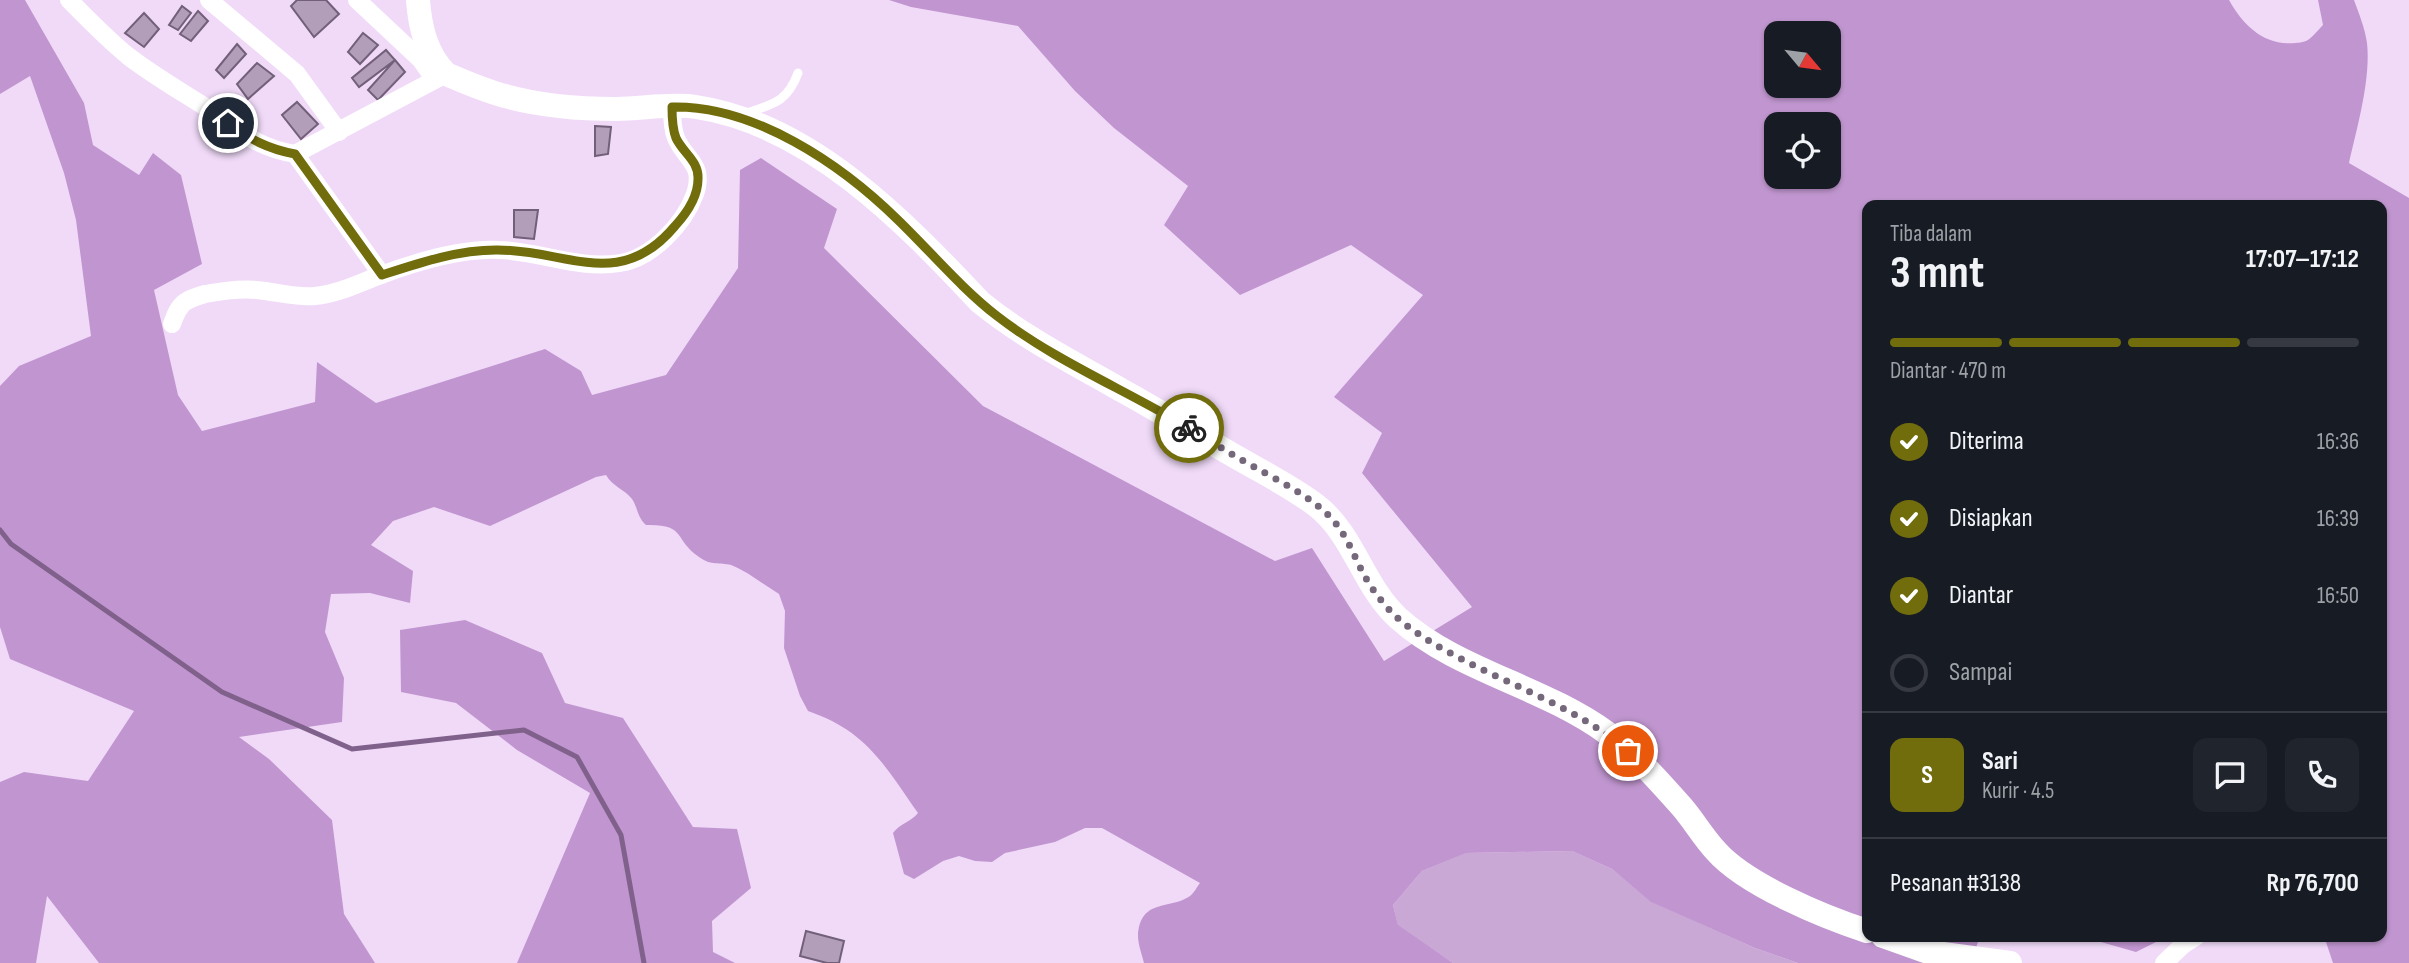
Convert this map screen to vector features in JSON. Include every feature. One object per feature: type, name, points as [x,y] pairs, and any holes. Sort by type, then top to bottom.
[{"type":"street","points":[[69,0],[107,37],[145,68],[259,144],[276,151],[295,154],[440,77]]},
{"type":"street","points":[[209,0],[297,74],[339,132]]},
{"type":"street","points":[[357,0],[440,77],[503,96],[554,106],[616,109],[692,106],[734,117],[788,138],[842,174],[896,218],[979,302],[1017,330],[1185,426],[1318,507],[1332,519],[1341,532],[1378,596],[1409,627],[1462,658],[1584,718],[1606,733],[1628,751],[1681,807],[1716,852],[1731,865],[1796,902],[1862,929]]},
{"type":"street","points":[[418,0],[421,30],[440,77]]},
{"type":"street","points":[[172,324],[179,309],[186,302],[215,292],[253,290],[316,296],[337,292],[431,260],[478,251],[499,250],[606,264],[637,258],[668,234],[681,219],[691,204],[699,180],[697,168],[677,139],[672,122],[672,107]]},
{"type":"street","points":[[295,154],[382,275]]},
{"type":"street","points":[[1900,942],[1928,952],[2010,963]]},
{"type":"street","points":[[2164,963],[2188,942]]},
{"type":"lane","points":[[734,117],[786,97],[797,73]]},
{"type":"shaded area","points":[[0,0],[25,0],[84,103],[93,145],[139,175],[153,153],[181,175],[202,264],[154,290],[178,395],[202,431],[315,402],[317,362],[376,403],[545,349],[581,371],[592,395],[666,375],[738,268],[740,170],[761,158],[837,209],[824,248],[983,406],[1275,561],[1312,548],[1384,661],[1472,607],[1362,473],[1382,433],[1334,397],[1423,295],[1351,245],[1240,295],[1164,225],[1188,186],[1114,128],[1075,91],[1018,26],[911,7],[889,0],[2229,0],[2241,18],[2256,32],[2274,41],[2296,43],[2306,41],[2323,25],[2318,0],[2354,0],[2365,32],[2368,57],[2362,103],[2349,163],[2409,198],[2409,963],[2333,963],[2326,942],[2387,942],[2387,200],[1862,200],[1862,942],[1978,942],[1971,963],[1798,963],[1755,948],[1651,902],[1612,869],[1572,851],[1466,853],[1422,871],[1393,905],[1398,925],[1453,963],[1144,963],[1138,936],[1144,916],[1150,910],[1190,896],[1200,883],[1102,828],[1085,828],[1055,842],[1005,853],[992,862],[959,856],[943,861],[914,879],[904,874],[893,833],[918,813],[884,765],[860,739],[828,719],[808,711],[800,696],[784,648],[785,611],[779,594],[731,565],[703,560],[674,530],[659,525],[646,525],[632,499],[606,475],[596,477],[490,526],[434,507],[393,521],[371,545],[413,571],[410,603],[370,593],[331,594],[325,632],[344,678],[342,722],[239,737],[269,759],[332,820],[344,914],[375,963],[99,963],[47,896],[36,963],[0,963],[0,782],[24,772],[88,781],[134,711],[10,659],[0,627],[0,386],[19,366],[91,336],[76,220],[64,173],[30,76],[0,94]]},
{"type":"shaded area","points":[[465,620],[542,653],[565,703],[623,718],[693,827],[737,829],[751,888],[712,921],[713,952],[735,963],[517,963],[590,793],[517,750],[456,703],[401,692],[400,630]]},
{"type":"shaded area","points":[[1572,851],[1612,869],[1652,902],[1755,948],[1798,963],[1453,963],[1398,926],[1393,905],[1422,871],[1465,853]]},
{"type":"shaded area","points":[[2101,942],[2156,942],[2136,952]]},
{"type":"building","points":[[297,0],[326,0],[339,14],[314,37],[291,6]]},
{"type":"building","points":[[182,6],[191,13],[178,30],[169,25]]},
{"type":"building","points":[[198,11],[208,21],[191,41],[180,34]]},
{"type":"building","points":[[144,13],[159,29],[144,47],[125,33]]},
{"type":"building","points":[[363,33],[378,45],[360,64],[348,52]]},
{"type":"building","points":[[237,44],[246,54],[224,78],[216,70]]},
{"type":"building","points":[[386,50],[395,60],[359,87],[352,78]]},
{"type":"building","points":[[395,60],[405,72],[378,100],[368,90]]},
{"type":"building","points":[[257,63],[274,76],[248,99],[237,84]]},
{"type":"building","points":[[297,102],[318,124],[301,139],[282,115]]},
{"type":"building","points":[[595,126],[611,127],[608,154],[595,156]]},
{"type":"building","points":[[514,210],[538,210],[534,239],[514,237]]},
{"type":"building","points":[[806,931],[844,941],[839,963],[827,963],[800,956]]},
{"type":"waterway","points":[[0,530],[11,544],[222,692],[352,749],[524,730],[577,757],[621,835],[644,963]]},
{"type":"way so far","points":[[1189,428],[1302,495],[1332,519],[1378,596],[1392,613],[1409,627],[1492,674],[1584,718],[1628,751]]},
{"type":"route","points":[[228,123],[259,144],[276,151],[295,154],[382,275],[431,260],[478,251],[499,250],[606,264],[637,258],[668,234],[681,219],[691,204],[699,180],[697,168],[677,139],[672,122],[672,107],[692,106],[713,110],[766,128],[822,159],[876,200],[979,302],[998,317],[1189,428]]}]
